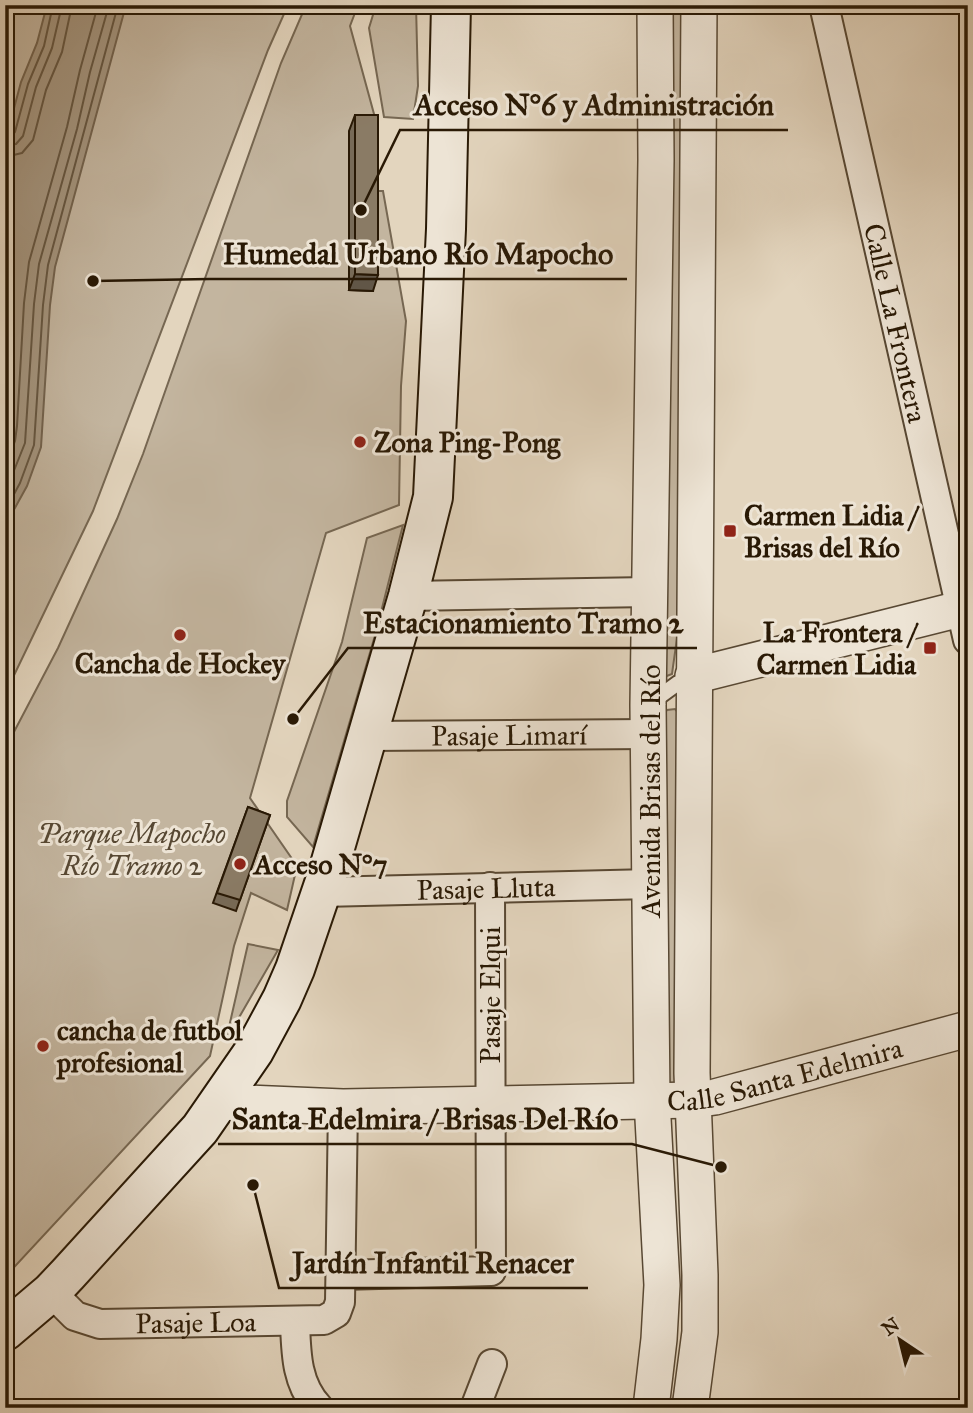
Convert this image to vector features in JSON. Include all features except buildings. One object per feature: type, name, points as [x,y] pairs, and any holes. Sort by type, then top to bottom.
[{"type":"main road","points":[[5,1331],[51,1292],[175,1157],[221,1102],[254,1051],[282,999],[322,892],[408,596],[430,513],[435,483],[446,229],[451,5]]},
{"type":"street","name":"Avenida Brisas del Río","points":[[651,1408],[662,1285],[652,1100],[648,720],[656,160],[655,5]]},
{"type":"street","name":"Avenida Brisas del Río","points":[[690,1408],[700,1332],[701,1275],[692,1100],[699,5]]},
{"type":"street","name":"Calle La Frontera","points":[[824,5],[965,618]]},
{"type":"street","points":[[408,596],[650,592]]},
{"type":"street","points":[[694,676],[965,618]]},
{"type":"street","name":"Pasaje Limarí","points":[[367,736],[648,720]]},
{"type":"street","name":"Pasaje Lluta","points":[[322,892],[651,884]]},
{"type":"street","name":"Pasaje Elqui","points":[[341,1289],[491,1271],[490,887]]},
{"type":"street","name":"Calle Santa Edelmira","points":[[221,1102],[342,1107],[692,1100],[715,1097],[968,1030]]},
{"type":"street","points":[[341,1289],[342,1107]]},
{"type":"street","name":"Pasaje Loa","points":[[51,1292],[75,1316],[100,1324],[295,1321],[330,1317],[336,1314],[341,1289]]},
{"type":"street","points":[[295,1321],[300,1376],[314,1406]]},
{"type":"street","points":[[475,1408],[492,1364]]},
{"type":"lane","points":[[648,720],[678,682],[694,676]]},
{"type":"green space","points":[[5,5],[288,5],[268,50],[93,511],[5,694]]},
{"type":"green space","name":"Parque Mapocho Río Tramo 2","points":[[306,5],[358,5],[350,26],[374,114],[374,191],[383,191],[406,321],[401,386],[399,505],[326,533],[250,798],[297,866],[287,910],[251,893],[234,946],[210,1056],[5,1277],[5,749],[58,648],[117,519],[143,454],[281,63]]},
{"type":"green space","points":[[376,5],[416,5],[418,86],[413,119],[384,117],[369,28]]},
{"type":"green space","points":[[662,5],[683,5],[678,631],[672,674],[656,680]]},
{"type":"green space","points":[[403,525],[376,632],[313,847],[287,817],[287,801],[342,642],[367,538]]},
{"type":"green space","points":[[675,709],[679,714],[680,1086],[665,1082],[662,716],[667,710]]},
{"type":"green space","points":[[248,944],[278,950],[226,1040]]},
{"type":"water","points":[[47,5],[126,5],[55,267],[41,447],[27,486],[5,526],[5,142],[21,82],[37,43]]},
{"type":"place","name":"Acceso N°6 y Administración","points":[[361,210]]},
{"type":"place","name":"Humedal Urbano Río Mapocho","points":[[93,281]]},
{"type":"place","name":"Zona Ping-Pong","points":[[360,442]]},
{"type":"place","name":"Carmen Lidia / Brisas del Río","points":[[730,531]]},
{"type":"place","name":"Cancha de Hockey","points":[[180,635]]},
{"type":"place","name":"La Frontera / Carmen Lidia","points":[[930,648]]},
{"type":"place","name":"Estacionamiento Tramo 2","points":[[293,719]]},
{"type":"place","name":"Acceso N°7","points":[[240,864]]},
{"type":"place","name":"cancha de futbol profesional","points":[[43,1046]]},
{"type":"place","name":"Santa Edelmira / Brisas Del Río","points":[[721,1167]]},
{"type":"place","name":"Jardín Infantil Renacer","points":[[253,1185]]}]
